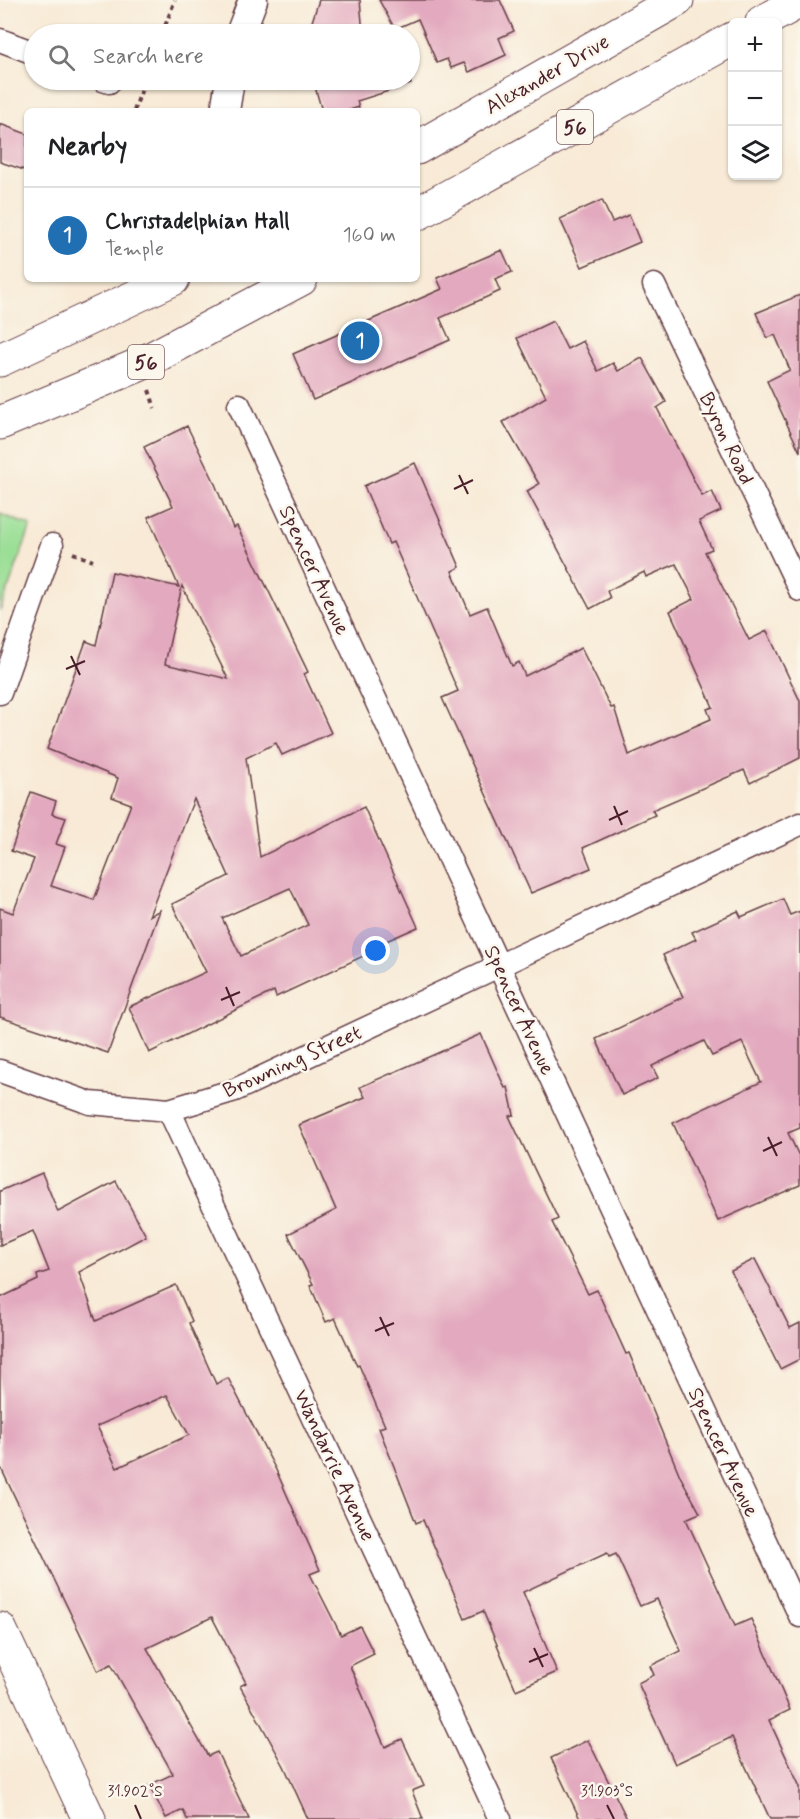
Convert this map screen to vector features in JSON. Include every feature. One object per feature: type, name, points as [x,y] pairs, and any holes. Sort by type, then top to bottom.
[{"type":"main road","name":"Alexander Drive","points":[[420,146],[677,0]]},
{"type":"main road","points":[[769,18],[800,1]]},
{"type":"main road","name":"56","points":[[420,212],[728,41]]},
{"type":"main road","points":[[0,360],[167,282]]},
{"type":"main road","name":"56","points":[[0,423],[141,364],[290,282]]},
{"type":"main road","points":[[0,1629],[89,1819]]},
{"type":"street","points":[[244,24],[253,0]]},
{"type":"street","points":[[0,40],[24,49]]},
{"type":"street","name":"Byron Road","points":[[654,285],[800,590]]},
{"type":"street","name":"Spencer Avenue","points":[[239,405],[800,1616]]},
{"type":"street","points":[[0,693],[52,545]]},
{"type":"street","name":"Browning Street","points":[[0,1071],[90,1103],[169,1110],[235,1090],[800,824]]},
{"type":"street","name":"Wandarrie Avenue","points":[[169,1110],[500,1819]]},
{"type":"path","points":[[166,24],[176,0]]},
{"type":"path","points":[[135,108],[141,90]]},
{"type":"green space","points":[[0,514],[31,526],[0,611]]},
{"type":"building","points":[[319,0],[360,0],[362,24],[311,24]]},
{"type":"building","points":[[379,0],[500,0],[514,31],[499,38],[506,55],[469,72],[464,63],[451,68],[447,59],[437,63],[418,19],[406,24],[392,24]]},
{"type":"building","points":[[316,90],[392,90],[357,101],[359,107],[356,108],[321,108]]},
{"type":"building","points":[[0,124],[24,133],[24,170],[0,162]]},
{"type":"building","points":[[602,200],[612,222],[629,215],[640,242],[582,267],[560,219]]},
{"type":"building","points":[[502,250],[512,272],[495,279],[500,291],[440,318],[450,340],[313,400],[293,354],[442,289],[437,278]]},
{"type":"building","points":[[800,295],[800,452],[767,381],[790,370],[775,335],[767,338],[756,313]]},
{"type":"building","points":[[553,321],[567,349],[583,341],[598,371],[613,363],[618,371],[642,358],[666,402],[657,408],[702,496],[712,491],[721,511],[699,521],[712,549],[705,552],[749,640],[767,631],[800,701],[800,758],[750,783],[744,770],[652,810],[655,815],[583,848],[591,868],[531,893],[442,698],[458,691],[393,542],[389,544],[364,486],[415,463],[460,567],[452,571],[470,614],[487,607],[512,666],[519,662],[525,676],[581,648],[611,708],[614,707],[629,755],[711,719],[707,709],[713,707],[670,611],[694,599],[676,564],[646,577],[644,572],[607,591],[610,598],[590,609],[527,491],[539,484],[503,422],[546,397],[517,338]]},
{"type":"building","points":[[187,426],[213,479],[233,528],[237,526],[308,672],[304,674],[331,733],[282,755],[276,743],[246,758],[260,857],[364,807],[418,927],[370,948],[372,952],[276,997],[274,991],[149,1053],[129,1007],[206,972],[172,904],[229,876],[194,799],[149,916],[160,910],[108,1053],[0,1017],[0,908],[13,913],[34,859],[11,851],[31,792],[56,801],[52,814],[66,818],[56,844],[65,847],[51,886],[94,900],[131,804],[112,797],[118,778],[47,749],[86,641],[96,645],[112,572],[179,587],[148,517],[173,506],[144,447]],"holes":[[[182,586],[228,679],[165,664]],[[290,888],[308,925],[241,956],[222,918]]]},
{"type":"building","points":[[783,899],[790,915],[800,911],[800,1128],[788,1133],[800,1158],[800,1185],[718,1221],[673,1123],[761,1082],[742,1042],[712,1056],[704,1041],[652,1066],[658,1078],[622,1095],[596,1039],[683,997],[663,955],[696,939],[692,932],[738,911],[741,917]]},
{"type":"building","points":[[481,1034],[505,1088],[508,1087],[514,1115],[509,1116],[558,1219],[552,1222],[588,1294],[597,1290],[626,1354],[629,1353],[680,1476],[700,1513],[686,1519],[735,1626],[751,1619],[790,1710],[769,1720],[800,1787],[800,1819],[770,1819],[732,1737],[675,1764],[638,1683],[654,1675],[650,1666],[681,1651],[657,1599],[640,1606],[616,1554],[609,1557],[607,1553],[523,1592],[557,1672],[516,1690],[483,1611],[465,1619],[423,1520],[416,1523],[379,1428],[385,1426],[359,1365],[357,1366],[335,1318],[326,1322],[310,1285],[313,1284],[288,1234],[336,1210],[299,1125],[365,1097],[360,1087]]},
{"type":"building","points":[[42,1173],[58,1212],[116,1181],[146,1236],[79,1272],[96,1321],[176,1285],[192,1321],[189,1323],[216,1384],[228,1378],[276,1470],[320,1570],[310,1574],[341,1635],[360,1626],[374,1654],[350,1666],[385,1747],[402,1739],[424,1786],[412,1791],[423,1819],[308,1819],[284,1766],[240,1686],[246,1683],[212,1617],[147,1648],[208,1756],[217,1752],[249,1819],[187,1819],[183,1810],[166,1818],[149,1785],[173,1774],[111,1664],[98,1671],[0,1466],[0,1298],[38,1280],[37,1275],[49,1271],[33,1231],[0,1245],[0,1191]],"holes":[[[167,1395],[189,1435],[117,1468],[97,1426]]]},
{"type":"building","points":[[755,1259],[790,1328],[800,1323],[800,1359],[780,1369],[731,1271]]},
{"type":"building","points":[[588,1740],[627,1819],[580,1819],[551,1758]]},
{"type":"place","name":"Christadelphian Hall","points":[[360,341]]}]
